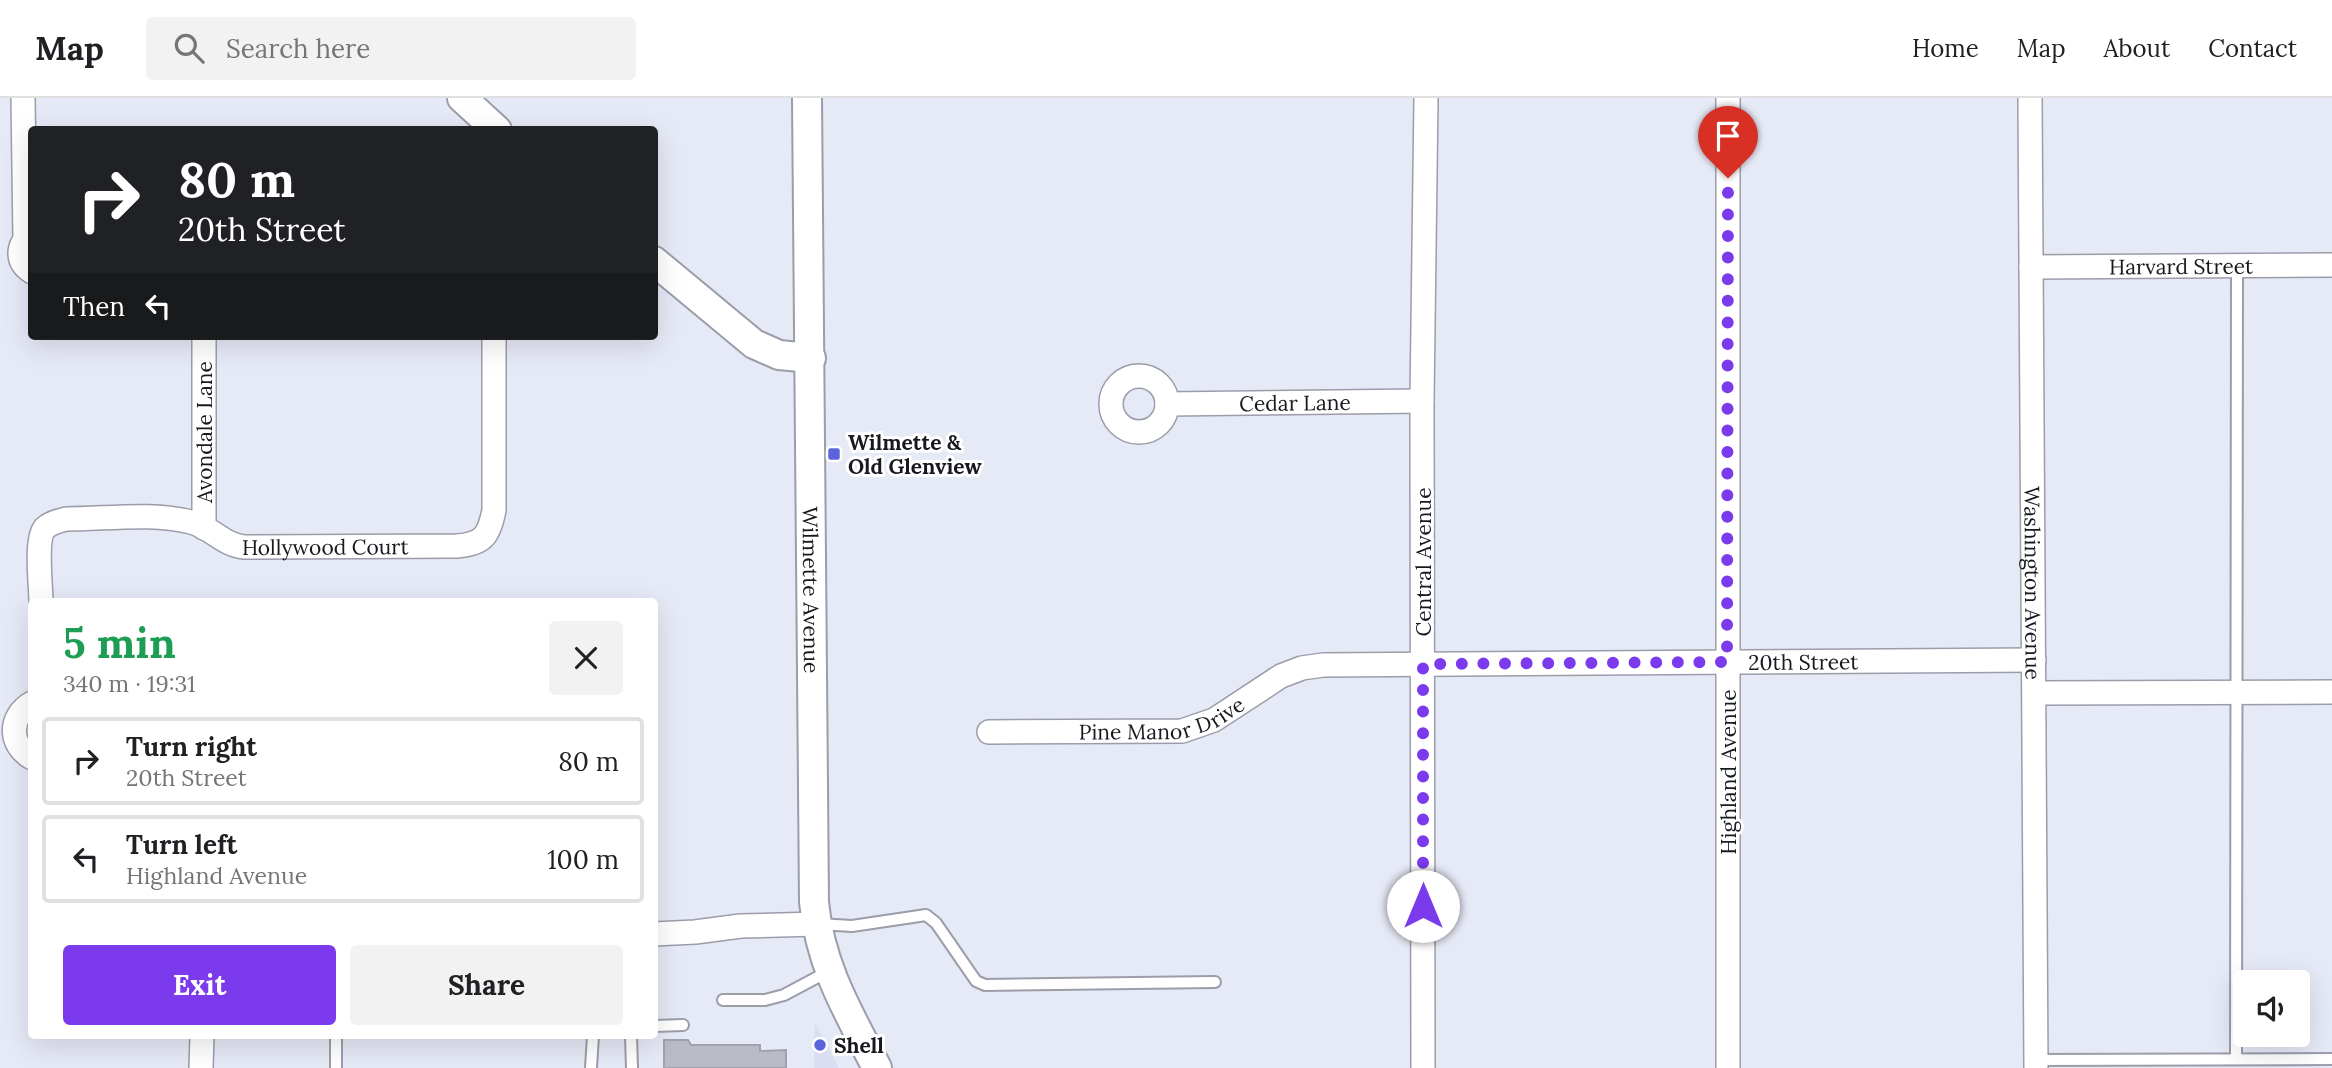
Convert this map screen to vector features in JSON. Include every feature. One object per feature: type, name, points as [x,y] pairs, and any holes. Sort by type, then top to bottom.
[{"type":"street","points":[[23,98],[28,236],[19,253],[20,260],[28,268]]},
{"type":"street","points":[[462,98],[493,126]]},
{"type":"street","name":"Wilmette Avenue","points":[[807,98],[814,902],[817,924],[833,983],[877,1068]]},
{"type":"street","name":"Central Avenue","points":[[1423,1068],[1422,401],[1426,98]]},
{"type":"street","name":"Highland Avenue","points":[[1728,98],[1728,1068]]},
{"type":"street","name":"Washington Avenue","points":[[2030,98],[2036,1064]]},
{"type":"street","points":[[658,264],[754,344],[779,355],[811,358]]},
{"type":"street","name":"Harvard Street","points":[[2031,267],[2332,265]]},
{"type":"street","name":"Avondale Lane","points":[[204,340],[204,528]]},
{"type":"street","name":"Hollywood Court","points":[[41,598],[40,540],[44,529],[53,522],[66,519],[175,518],[204,528],[224,542],[244,547],[457,546],[472,545],[483,539],[491,527],[494,510],[494,340]]},
{"type":"street","name":"Cedar Lane","points":[[1167,404],[1422,401]]},
{"type":"street","name":"20th Street","points":[[1323,665],[2034,660]]},
{"type":"street","name":"Pine Manor Drive","points":[[989,732],[1182,731],[1214,720],[1281,676],[1302,668],[1323,665]]},
{"type":"street","points":[[2035,693],[2332,692]]},
{"type":"street","points":[[28,706],[18,715],[14,734],[22,751],[28,755]]},
{"type":"street","points":[[658,934],[741,926],[817,924]]},
{"type":"street","points":[[201,1068],[202,1039]]},
{"type":"lane","points":[[2236,1059],[2237,266]]},
{"type":"lane","points":[[817,924],[852,926],[926,915],[936,923],[976,981],[985,985],[1215,982]]},
{"type":"lane","points":[[723,1000],[765,1000],[785,995],[830,971]]},
{"type":"lane","points":[[658,1026],[683,1025]]},
{"type":"lane","points":[[336,1039],[336,1068]]},
{"type":"lane","points":[[592,1068],[593,1039]]},
{"type":"lane","points":[[631,1039],[632,1068]]},
{"type":"lane","points":[[2036,1064],[2332,1059]]},
{"type":"shaded area","name":"Shell","points":[[815,1023],[839,1068],[814,1068]]},
{"type":"building","points":[[664,1040],[688,1040],[691,1045],[760,1045],[760,1051],[786,1050],[786,1068],[664,1068]]},
{"type":"place","name":"Wilmette & Old Glenview","points":[[834,454]]},
{"type":"place","name":"Shell","points":[[820,1045]]},
{"type":"route","points":[[1423,906],[1423,664],[1727,662],[1728,178]]}]
